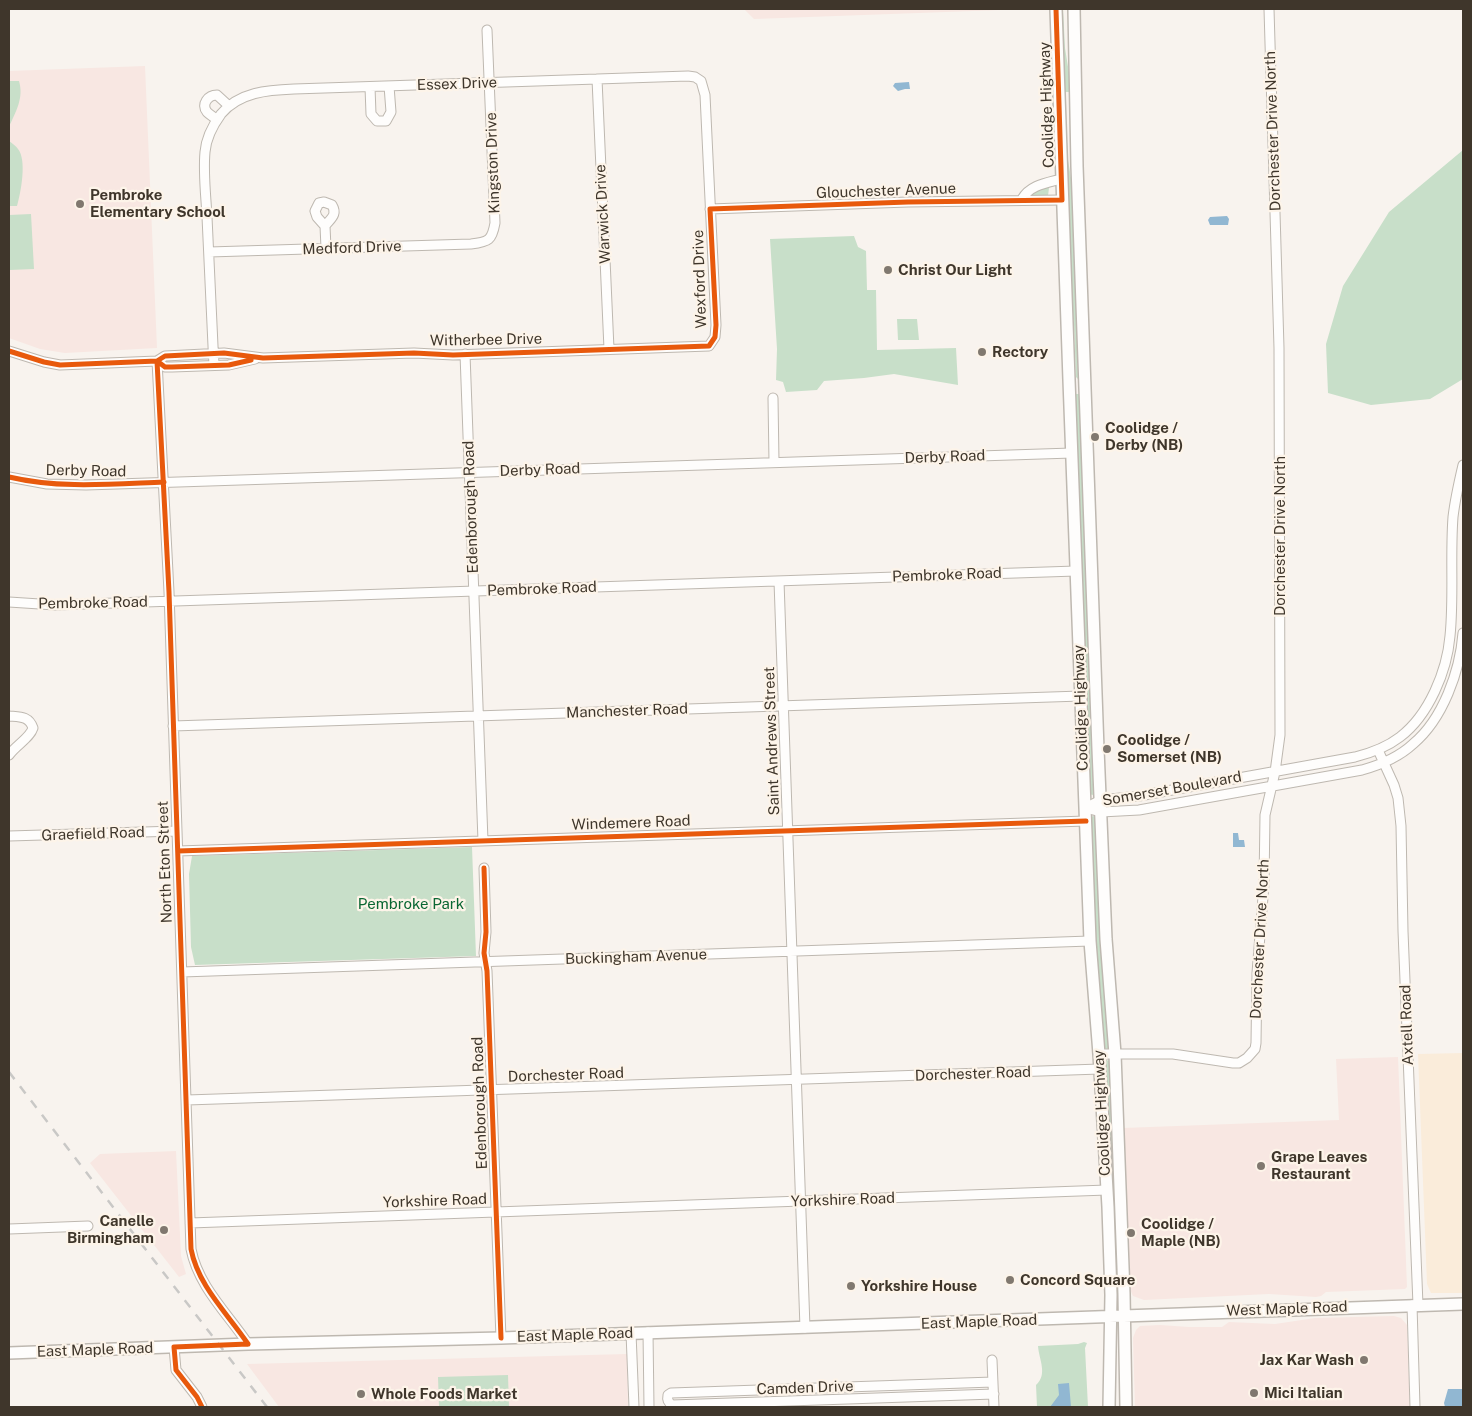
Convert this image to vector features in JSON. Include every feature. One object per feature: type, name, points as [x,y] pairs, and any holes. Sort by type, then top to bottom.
[{"type":"main road","name":"Coolidge Highway","points":[[1056,9],[1090,941],[1108,1207],[1109,1407]]},
{"type":"main road","name":"Coolidge Highway","points":[[1074,9],[1075,109],[1100,800],[1122,1207],[1126,1407]]},
{"type":"main road","points":[[1059,101],[1072,100],[1075,109]]},
{"type":"main road","points":[[1069,380],[1076,386],[1085,384]]},
{"type":"main road","points":[[1108,1207],[1122,1207]]},
{"type":"main road","name":"West Maple Road","points":[[1110,1316],[1463,1304]]},
{"type":"main road","name":"East Maple Road","points":[[9,1353],[805,1328],[1110,1316]]},
{"type":"street","name":"Dorchester Drive North","points":[[1115,1054],[1178,1054],[1239,1063],[1251,1054],[1256,1043],[1257,973],[1264,884],[1264,825],[1266,807],[1275,772],[1280,735],[1279,348],[1269,9]]},
{"type":"street","name":"Kingston Drive","points":[[487,30],[495,222],[493,235]]},
{"type":"street","name":"Essex Drive","points":[[220,116],[229,106],[252,94],[264,91],[688,76],[698,79]]},
{"type":"street","name":"Warwick Drive","points":[[597,79],[609,349]]},
{"type":"street","name":"Wexford Drive","points":[[698,79],[701,81],[704,90],[716,325],[715,337],[709,346]]},
{"type":"street","points":[[370,87],[371,114],[377,121],[381,122],[386,121],[390,115],[389,86]]},
{"type":"street","points":[[214,365],[205,152],[210,132],[220,116],[206,109],[205,104],[212,95],[217,95],[229,106]]},
{"type":"street","points":[[1022,199],[1027,191],[1040,184],[1062,179]]},
{"type":"street","name":"Glouchester Avenue","points":[[710,209],[1022,199],[1030,201],[1062,200]]},
{"type":"street","points":[[325,226],[326,248]]},
{"type":"street","name":"Medford Drive","points":[[209,252],[472,244],[484,242],[493,235]]},
{"type":"street","name":"Witherbee Drive","points":[[9,351],[60,365],[157,361],[165,356],[213,353],[263,358],[709,346]]},
{"type":"street","name":"Edenborough Road","points":[[466,354],[482,840]]},
{"type":"street","name":"Witherbee Drive","points":[[157,361],[165,367],[229,365],[263,358]]},
{"type":"street","name":"North Eton Street","points":[[157,361],[169,601],[191,1249],[197,1271],[248,1344]]},
{"type":"street","points":[[773,398],[774,462]]},
{"type":"street","name":"Derby Road","points":[[9,478],[65,485],[1072,453]]},
{"type":"street","name":"Somerset Boulevard","points":[[1085,808],[1100,800],[1139,796],[1355,757],[1378,750],[1400,737],[1416,721],[1433,694],[1445,662],[1450,637],[1453,517],[1463,465]]},
{"type":"street","name":"Pembroke Road","points":[[9,602],[55,605],[1076,571]]},
{"type":"street","name":"Saint Andrews Street","points":[[779,581],[805,1328]]},
{"type":"street","name":"Somerset Boulevard","points":[[1085,808],[1101,812],[1139,810],[1362,770],[1384,763],[1414,744],[1445,701],[1458,663],[1463,633]]},
{"type":"street","name":"Manchester Road","points":[[173,726],[1081,696]]},
{"type":"street","points":[[9,716],[26,718],[30,721],[33,728],[28,737],[17,744],[9,755]]},
{"type":"street","name":"Axtell Road","points":[[1378,750],[1396,792],[1401,826],[1415,1305],[1414,1407]]},
{"type":"street","name":"Windemere Road","points":[[178,851],[1086,821]]},
{"type":"street","name":"Graefield Road","points":[[9,836],[177,831]]},
{"type":"street","name":"Edenborough Road","points":[[484,868],[486,932],[484,953],[492,1090],[501,1338]]},
{"type":"street","name":"Buckingham Avenue","points":[[182,972],[1090,941]]},
{"type":"street","points":[[1099,1054],[1115,1054]]},
{"type":"street","name":"Dorchester Road","points":[[186,1100],[1100,1069]]},
{"type":"street","name":"Yorkshire Road","points":[[190,1223],[1107,1190]]},
{"type":"street","points":[[9,1229],[88,1226]]},
{"type":"street","points":[[648,1332],[649,1407]]},
{"type":"street","points":[[631,1333],[634,1407]]},
{"type":"street","points":[[174,1347],[176,1370],[197,1397],[202,1407]]},
{"type":"street","points":[[992,1360],[994,1407]]},
{"type":"street","name":"Camden Drive","points":[[993,1382],[671,1393],[667,1399],[672,1405],[731,1403],[803,1404],[880,1398],[994,1394]]},
{"type":"street","points":[[880,1386],[880,1398]]},
{"type":"street","points":[[803,1388],[803,1404]]},
{"type":"street","points":[[730,1390],[731,1403]]},
{"type":"shaded area","points":[[744,9],[1028,9],[754,19]]},
{"type":"shaded area","name":"Pembroke Elementary School","points":[[145,66],[157,348],[65,353],[40,349],[9,338],[9,71]]},
{"type":"shaded area","points":[[1463,1053],[1463,1293],[1431,1293],[1427,1284],[1418,1054]]},
{"type":"shaded area","points":[[1398,1057],[1407,1287],[1405,1289],[1326,1292],[1316,1297],[1269,1294],[1144,1300],[1133,1296],[1129,1287],[1123,1128],[1339,1120],[1336,1059]]},
{"type":"shaded area","points":[[176,1151],[181,1256],[186,1274],[179,1277],[90,1163],[100,1154]]},
{"type":"shaded area","points":[[1394,1316],[1401,1318],[1407,1325],[1410,1407],[1135,1407],[1133,1338],[1140,1326],[1222,1327],[1229,1322],[1275,1324],[1315,1318]]},
{"type":"shaded area","points":[[627,1354],[628,1407],[279,1407],[247,1364]]},
{"type":"green space","points":[[1060,9],[1063,9],[1069,92],[1064,92]]},
{"type":"green space","points":[[9,81],[19,81],[21,93],[9,127]]},
{"type":"green space","points":[[1065,106],[1068,160],[1073,190],[1078,379],[1076,377],[1074,325],[1069,292]]},
{"type":"green space","points":[[9,141],[21,154],[23,168],[17,206],[9,206]]},
{"type":"green space","points":[[1463,150],[1463,379],[1430,399],[1371,405],[1328,393],[1326,344],[1343,286],[1389,212]]},
{"type":"green space","points":[[1047,187],[1049,188],[1048,196],[1030,197],[1029,194]]},
{"type":"green space","points":[[31,214],[34,269],[10,270],[9,215]]},
{"type":"green space","points":[[854,236],[858,247],[866,251],[867,290],[876,290],[877,350],[956,348],[958,385],[894,374],[824,381],[817,390],[786,392],[783,382],[776,380],[777,349],[770,239]]},
{"type":"green space","points":[[897,319],[917,319],[919,340],[898,340]]},
{"type":"green space","points":[[1074,394],[1080,394],[1094,795],[1089,794]]},
{"type":"green space","points":[[1096,817],[1110,1047],[1107,1049],[1104,1048],[1097,973],[1090,818]]},
{"type":"green space","name":"Pembroke Park","points":[[472,847],[476,956],[195,965],[191,947],[189,874],[192,856]]},
{"type":"green space","points":[[1106,1060],[1110,1061],[1116,1199],[1113,1199],[1104,1062]]},
{"type":"green space","points":[[1116,1213],[1119,1293],[1117,1292],[1114,1214]]},
{"type":"green space","points":[[1087,1343],[1085,1348],[1088,1407],[1037,1407],[1036,1385],[1042,1376],[1038,1346]]},
{"type":"green space","points":[[508,1375],[509,1407],[439,1407],[438,1377]]},
{"type":"water","points":[[909,82],[910,89],[898,91],[893,86],[895,83]]},
{"type":"water","points":[[1227,216],[1229,219],[1228,225],[1210,225],[1208,220],[1210,217]]},
{"type":"water","points":[[1233,833],[1238,833],[1239,840],[1244,840],[1245,847],[1233,847]]},
{"type":"water","points":[[1069,1383],[1071,1407],[1050,1407],[1059,1395],[1058,1384]]},
{"type":"water","points":[[1448,1389],[1463,1389],[1463,1407],[1445,1407],[1444,1403]]},
{"type":"railway","points":[[9,1072],[267,1407]]},
{"type":"cycle path","points":[[157,361],[165,356],[224,353],[263,358],[414,353],[453,355],[709,346],[715,337],[716,325],[710,209],[908,202],[1062,200],[1056,9]]},
{"type":"cycle path","points":[[9,351],[60,365],[157,361],[165,367],[172,367],[229,365],[251,360]]},
{"type":"cycle path","points":[[157,361],[169,592],[191,1249],[200,1275],[207,1287],[248,1344]]},
{"type":"cycle path","points":[[9,477],[28,481],[67,484],[164,482]]},
{"type":"cycle path","points":[[178,851],[1086,821]]},
{"type":"cycle path","points":[[484,868],[486,932],[484,953],[487,971],[501,1338]]},
{"type":"cycle path","points":[[202,1407],[197,1397],[176,1370],[174,1347],[248,1344]]},
{"type":"place","name":"Pembroke Elementary School","points":[[80,204]]},
{"type":"place","name":"Christ Our Light","points":[[888,270]]},
{"type":"place","name":"Rectory","points":[[982,352]]},
{"type":"place","name":"Coolidge / Derby (NB)","points":[[1095,437]]},
{"type":"place","name":"Coolidge / Somerset (NB)","points":[[1107,749]]},
{"type":"place","name":"Grape Leaves Restaurant","points":[[1261,1166]]},
{"type":"place","name":"Canelle Birmingham","points":[[164,1230]]},
{"type":"place","name":"Coolidge / Maple (NB)","points":[[1131,1233]]},
{"type":"place","name":"Concord Square","points":[[1010,1280]]},
{"type":"place","name":"Yorkshire House","points":[[851,1286]]},
{"type":"place","name":"Jax Kar Wash","points":[[1364,1360]]},
{"type":"place","name":"Mici Italian","points":[[1254,1393]]},
{"type":"place","name":"Whole Foods Market","points":[[361,1394]]}]
